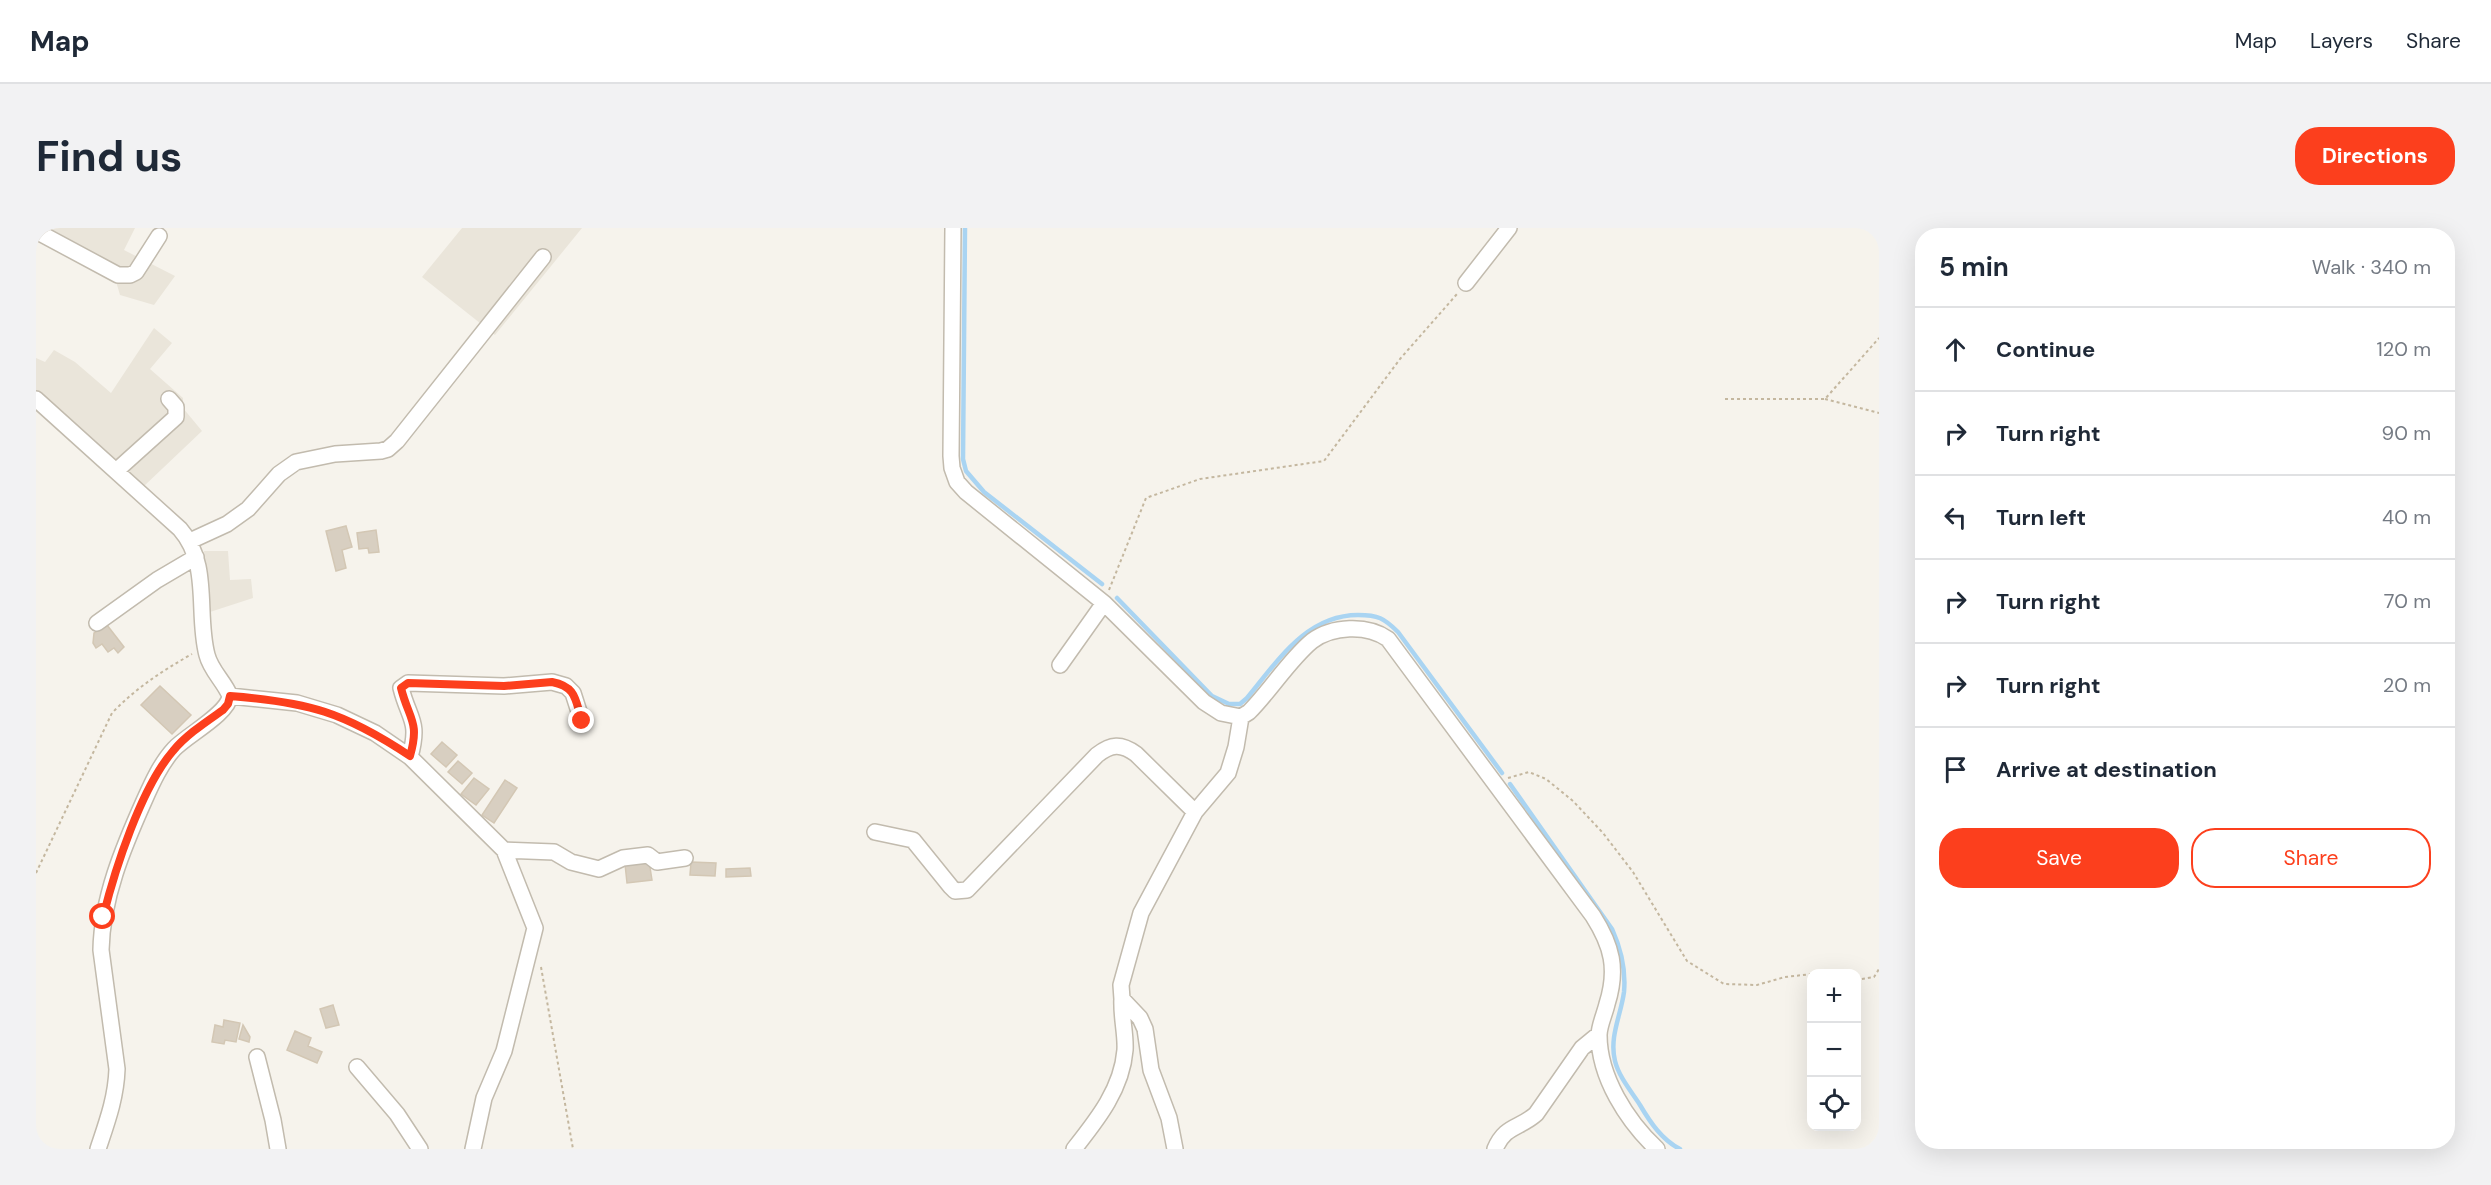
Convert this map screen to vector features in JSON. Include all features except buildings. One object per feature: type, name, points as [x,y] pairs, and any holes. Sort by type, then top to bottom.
[{"type":"street","points":[[953,228],[951,456],[957,482],[979,504],[1104,603],[1204,702],[1221,713],[1241,717]]},
{"type":"street","points":[[1466,283],[1509,228]]},
{"type":"street","points":[[36,231],[118,275],[130,275],[136,272],[159,236]]},
{"type":"street","points":[[190,541],[227,524],[248,508],[279,474],[296,462],[335,454],[388,449],[398,441],[543,257]]},
{"type":"street","points":[[116,471],[176,417],[176,407],[169,399]]},
{"type":"street","points":[[38,406],[116,471],[190,541],[196,557],[205,647],[212,669],[230,696],[223,710],[174,748],[165,760],[137,816],[108,898],[101,933],[101,950],[117,1069],[116,1088],[98,1149]]},
{"type":"street","points":[[97,623],[157,580],[196,557]]},
{"type":"street","points":[[1059,665],[1104,603]]},
{"type":"street","points":[[1074,1149],[1110,1098],[1119,1075],[1125,1051],[1121,1019],[1121,985],[1141,913],[1195,812],[1228,773],[1233,760],[1241,717],[1256,706],[1309,643],[1317,638],[1347,629],[1381,634],[1393,644],[1593,916],[1609,945],[1613,980],[1599,1034],[1603,1066],[1628,1115],[1657,1149]]},
{"type":"street","points":[[410,756],[415,740],[415,726],[401,688],[408,683],[492,686],[560,684],[573,693],[582,721]]},
{"type":"street","points":[[230,696],[297,703],[337,715],[375,733],[410,756],[504,850],[535,928],[504,1051],[484,1098],[473,1149]]},
{"type":"street","points":[[875,832],[913,840],[955,891],[967,890],[1097,755],[1115,745],[1127,747],[1136,754],[1195,812]]},
{"type":"street","points":[[504,850],[554,852],[571,862],[599,869],[623,858],[648,855],[657,862],[685,858]]},
{"type":"street","points":[[1122,999],[1140,1018],[1145,1029],[1151,1070],[1169,1118],[1175,1149]]},
{"type":"street","points":[[1495,1149],[1506,1130],[1528,1121],[1536,1114],[1582,1048],[1599,1034]]},
{"type":"street","points":[[257,1057],[278,1149]]},
{"type":"street","points":[[357,1067],[397,1114],[420,1149]]},
{"type":"path","points":[[1104,603],[1146,498],[1200,479],[1324,461],[1400,359],[1466,283]]},
{"type":"path","points":[[1825,399],[1879,338]]},
{"type":"path","points":[[1725,399],[1825,399],[1879,413]]},
{"type":"path","points":[[36,873],[112,713],[133,692],[162,671],[205,647]]},
{"type":"path","points":[[1493,782],[1529,772],[1546,779],[1573,801],[1603,833],[1633,872],[1687,961],[1724,984],[1757,985],[1785,977],[1807,975]]},
{"type":"path","points":[[541,963],[573,1149]]},
{"type":"path","points":[[1861,979],[1874,976],[1879,969]]},
{"type":"shaded area","points":[[36,228],[135,228],[124,250],[175,276],[154,305],[120,295],[115,278]]},
{"type":"shaded area","points":[[462,228],[582,228],[495,335],[422,277]]},
{"type":"shaded area","points":[[154,328],[172,343],[150,369],[183,398],[183,408],[202,431],[143,487],[36,391],[36,358],[45,362],[54,350],[75,362],[111,393]]},
{"type":"shaded area","points":[[204,551],[228,551],[230,580],[251,579],[253,598],[210,612]]},
{"type":"waterway","points":[[965,228],[963,459],[966,471],[984,492],[1102,584]]},
{"type":"waterway","points":[[1117,598],[1212,696],[1229,704],[1240,704],[1247,698],[1294,643],[1323,623],[1340,617],[1358,615],[1380,618],[1398,632],[1502,773]]},
{"type":"waterway","points":[[1510,784],[1612,929],[1618,944],[1624,976],[1623,1001],[1613,1043],[1615,1061],[1622,1078],[1652,1124],[1662,1136],[1680,1149]]},
{"type":"route","points":[[103,917],[115,875],[137,816],[165,760],[174,748],[223,710],[230,696],[275,699],[337,715],[375,733],[410,756],[415,740],[415,726],[401,691],[402,686],[408,683],[504,686],[552,682],[571,689],[582,721]]}]
